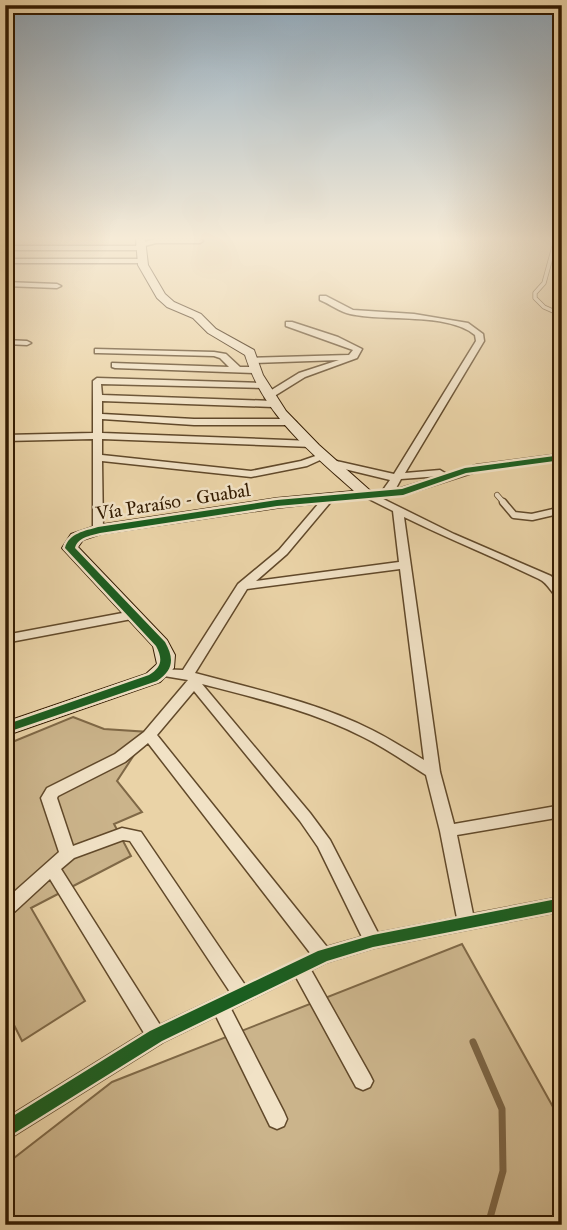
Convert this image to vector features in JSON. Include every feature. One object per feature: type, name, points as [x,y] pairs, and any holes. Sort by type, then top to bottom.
[{"type":"street","points":[[164,296],[168,302],[199,317],[213,331],[250,353],[268,395],[312,444],[367,494],[398,512],[547,578],[562,597]]},
{"type":"street","points":[[323,298],[358,314],[414,316],[468,325],[479,334],[480,341],[387,494]]},
{"type":"street","points":[[97,398],[268,395],[283,389],[304,374],[333,366],[354,356],[358,349],[289,324]]},
{"type":"street","points":[[5,342],[27,343]]},
{"type":"street","points":[[98,351],[214,354],[223,356],[237,369]]},
{"type":"street","points":[[115,365],[237,369],[253,365],[354,356]]},
{"type":"street","points":[[98,530],[97,381],[268,395]]},
{"type":"street","points":[[97,416],[194,422],[291,422]]},
{"type":"street","points":[[5,438],[97,436],[312,444]]},
{"type":"street","points":[[97,457],[251,474],[328,459],[377,476],[399,477],[562,457]]},
{"type":"street","points":[[367,494],[403,492],[464,471]]},
{"type":"street","name":"Vía Paraíso - Guabal","points":[[163,673],[167,666],[167,655],[71,548],[71,543],[77,537],[98,530],[276,503],[367,494]]},
{"type":"street","points":[[68,854],[49,798],[52,792],[108,765],[149,735],[193,678],[242,587],[283,552],[329,498]]},
{"type":"street","points":[[398,512],[433,772],[466,922]]},
{"type":"street","points":[[242,587],[404,565]]},
{"type":"street","points":[[5,639],[133,615]]},
{"type":"street","points":[[5,729],[163,673],[261,695],[351,724],[433,772]]},
{"type":"street","points":[[193,678],[324,844],[373,941]]},
{"type":"street","points":[[149,735],[323,956]]},
{"type":"street","points":[[448,831],[562,811]]},
{"type":"street","points":[[5,910],[68,854],[122,834],[135,835],[241,994]]},
{"type":"street","points":[[52,869],[156,1036]]},
{"type":"street","points":[[5,1131],[156,1036],[323,956],[373,941],[562,904]]},
{"type":"street","points":[[300,968],[363,1081]]},
{"type":"street","points":[[220,1005],[278,1119]]},
{"type":"lane","points":[[536,296],[544,307],[562,315]]},
{"type":"lane","points":[[562,394],[559,396],[562,404]]},
{"type":"lane","points":[[497,495],[514,515],[532,517],[562,510]]},
{"type":"shaded area","points":[[73,717],[104,729],[149,732],[117,781],[142,812],[114,824],[131,856],[31,908],[85,1001],[22,1041],[5,1007],[5,745]]},
{"type":"shaded area","points":[[462,944],[562,1123],[562,1225],[5,1225],[5,1165],[112,1082]]},
{"type":"waterway","points":[[473,1042],[502,1109],[503,1171],[488,1225]]},
{"type":"cycle path","points":[[5,729],[153,678],[165,668],[167,659],[161,644],[70,548],[77,537],[98,530],[277,503],[403,492],[465,471],[562,457]]},
{"type":"cycle path","points":[[5,1131],[156,1036],[323,956],[373,941],[562,904]]}]
